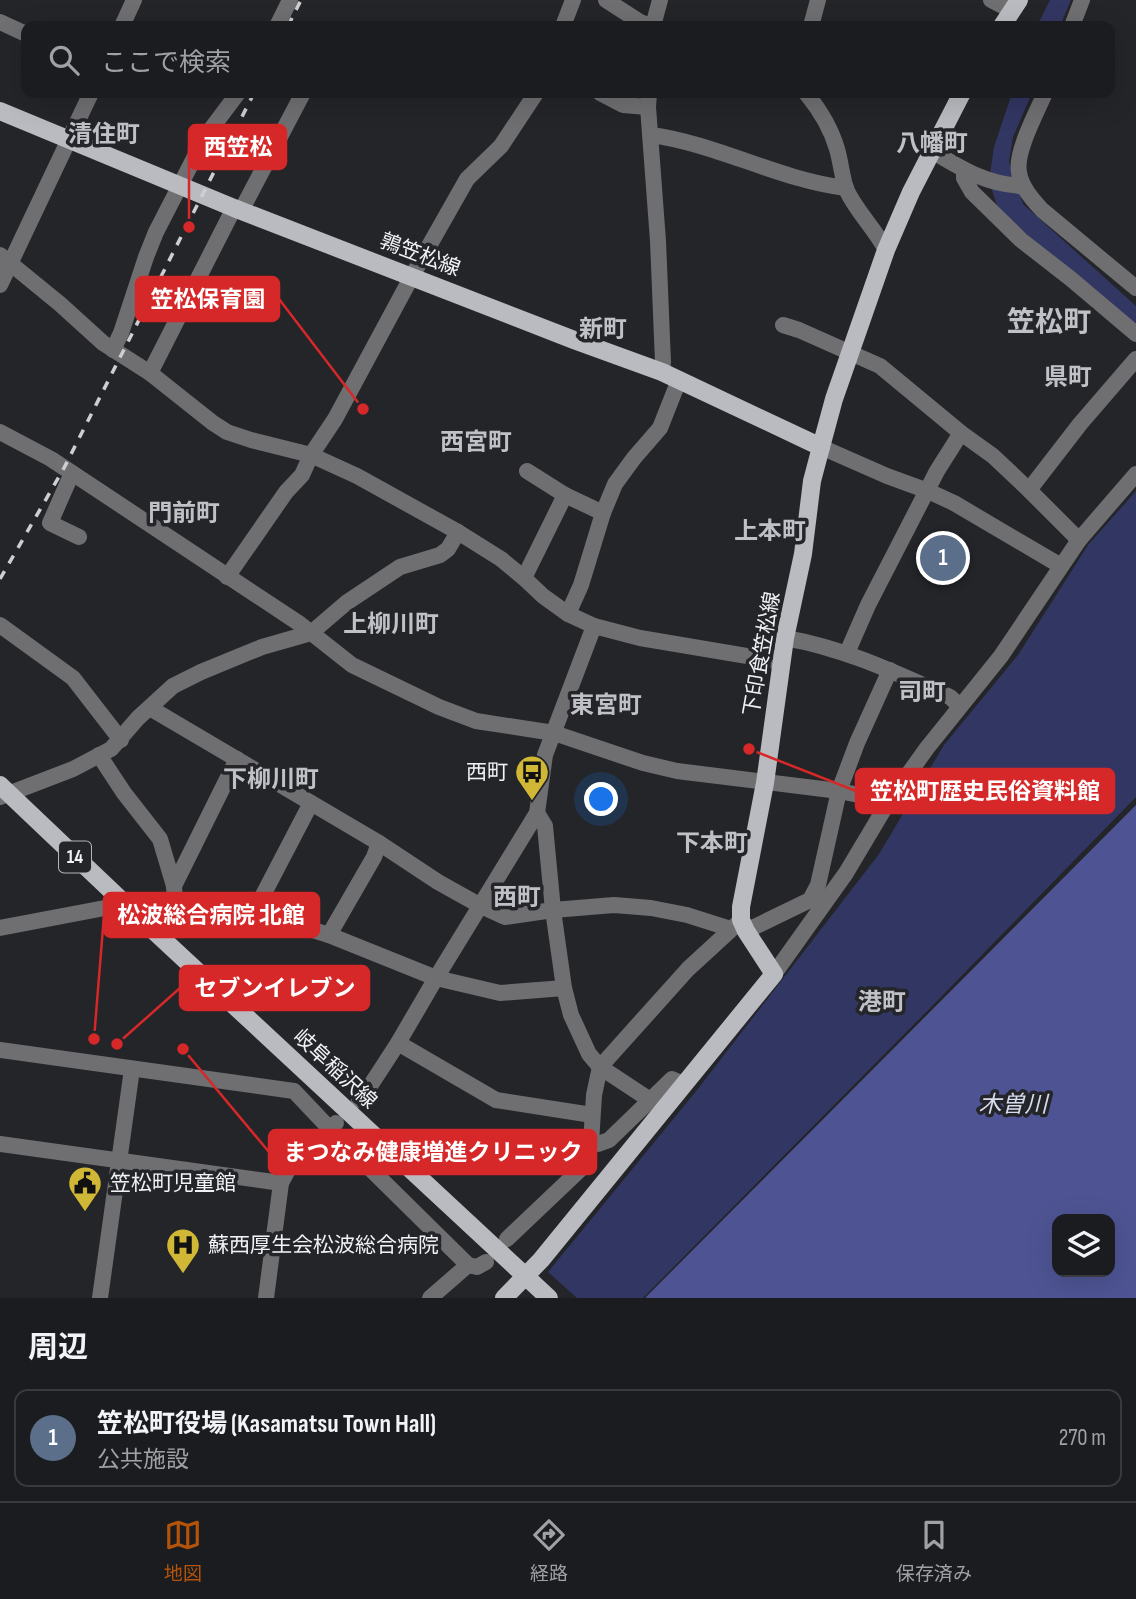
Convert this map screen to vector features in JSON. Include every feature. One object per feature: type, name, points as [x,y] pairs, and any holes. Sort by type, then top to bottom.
[{"type":"main road","points":[[1005,21],[1015,5]]},
{"type":"main road","name":"下印食笠松線","points":[[739,927],[765,783],[785,638],[803,554],[811,481],[834,399],[886,250],[911,192],[959,98]]},
{"type":"main road","name":"鶉笠松線","points":[[0,110],[238,209],[662,372],[821,447]]},
{"type":"main road","name":"岐阜稲沢線","points":[[3,792],[549,1298]]},
{"type":"main road","points":[[504,1298],[541,1260],[774,974],[739,927]]},
{"type":"street","points":[[280,21],[290,0]]},
{"type":"street","points":[[565,21],[573,0]]},
{"type":"street","points":[[606,0],[638,21]]},
{"type":"street","points":[[654,21],[660,0]]},
{"type":"street","points":[[816,21],[818,0]]},
{"type":"street","points":[[991,0],[1015,5]]},
{"type":"street","points":[[1074,21],[1082,0]]},
{"type":"street","points":[[124,21],[131,1]]},
{"type":"street","points":[[0,22],[21,32]]},
{"type":"street","points":[[0,285],[5,259],[89,98]]},
{"type":"street","points":[[113,350],[156,232],[205,137],[234,98]]},
{"type":"street","points":[[150,373],[300,98]]},
{"type":"street","points":[[227,576],[286,492],[302,475],[467,179],[501,146],[533,98]]},
{"type":"street","points":[[610,98],[623,105],[648,100],[658,241],[662,372]]},
{"type":"street","points":[[810,98],[829,128],[836,145],[846,188],[886,250]]},
{"type":"street","points":[[1043,98],[1021,150],[1018,172],[1023,186],[1042,210],[1136,288]]},
{"type":"street","points":[[651,135],[724,153],[793,177],[846,188]]},
{"type":"street","points":[[932,151],[964,170],[992,182],[1023,186]]},
{"type":"street","points":[[964,170],[964,178],[972,192],[1021,240],[1136,334]]},
{"type":"street","points":[[5,259],[103,344],[150,373],[227,432],[311,455],[357,476],[501,559],[568,614],[594,626],[640,638],[782,662]]},
{"type":"street","points":[[783,325],[880,366],[993,456],[1079,540]]},
{"type":"street","points":[[1029,490],[1080,424],[1136,359]]},
{"type":"street","points":[[568,614],[581,585],[603,513],[615,484],[660,428],[680,380]]},
{"type":"street","points":[[0,432],[51,459],[300,624],[352,664],[439,707],[476,721],[554,733],[643,763],[677,771],[839,791],[889,801]]},
{"type":"street","points":[[847,653],[867,605],[937,471],[961,433]]},
{"type":"street","points":[[821,447],[954,503],[1061,566]]},
{"type":"street","points":[[527,471],[565,495],[603,513]]},
{"type":"street","points":[[72,473],[50,523],[79,537]]},
{"type":"street","points":[[774,974],[846,873],[889,801],[926,748],[1001,656],[1079,540],[1136,474]]},
{"type":"street","points":[[524,578],[565,495]]},
{"type":"street","points":[[3,792],[73,769],[111,749],[138,718],[173,686],[262,647],[311,633],[346,603],[400,567],[440,555],[458,532]]},
{"type":"street","points":[[0,625],[73,678],[121,740]]},
{"type":"street","points":[[359,1100],[398,1043],[537,813],[545,755],[594,626]]},
{"type":"street","points":[[785,638],[847,653],[950,696],[960,706]]},
{"type":"street","points":[[506,1239],[587,1163],[594,1095],[600,1067],[688,969],[739,927],[810,900],[818,885],[839,791],[890,670]]},
{"type":"street","points":[[150,708],[379,843],[438,882],[505,917],[614,905],[651,908],[739,927]]},
{"type":"street","points":[[99,755],[124,793],[160,838],[174,886],[176,918]]},
{"type":"street","points":[[174,886],[237,759]]},
{"type":"street","points":[[250,920],[311,803]]},
{"type":"street","points":[[537,813],[545,827],[553,910],[564,988],[571,1014],[589,1054],[600,1067],[650,1100]]},
{"type":"street","points":[[329,935],[374,857],[379,843]]},
{"type":"street","points":[[0,928],[110,906],[122,901]]},
{"type":"street","points":[[150,928],[176,918],[250,920],[297,925],[436,978],[500,993],[564,988]]},
{"type":"street","points":[[398,1043],[496,1100],[592,1115]]},
{"type":"street","points":[[0,1050],[294,1091],[333,1126],[468,1265],[477,1267],[486,1262]]},
{"type":"street","points":[[100,1298],[132,1069]]},
{"type":"street","points":[[591,1143],[598,1144],[609,1140],[672,1079],[683,1084]]},
{"type":"street","points":[[266,1298],[281,1183],[289,1168],[333,1126]]},
{"type":"street","points":[[0,1144],[281,1183]]},
{"type":"street","points":[[430,1298],[468,1265]]},
{"type":"shaded area","points":[[1050,0],[1071,0],[1062,21],[1040,21]]},
{"type":"shaded area","points":[[1010,98],[1030,98],[1013,137],[1009,162],[1023,204],[1136,306],[1136,327],[999,212],[989,181],[994,147]]},
{"type":"shaded area","points":[[1136,491],[1136,797],[643,1298],[577,1298],[548,1272],[697,1090],[879,854],[944,745],[1018,655],[1088,545]]},
{"type":"water","name":"木曽川","points":[[1136,805],[1136,1298],[646,1297]]},
{"type":"railway","points":[[290,21],[301,0]]},
{"type":"railway","points":[[0,579],[64,468],[251,98]]},
{"type":"place","name":"西笠松","points":[[189,227]]},
{"type":"place","name":"笠松保育園","points":[[363,409]]},
{"type":"place","name":"笠松町役場 (Kasamatsu Town Hall)","points":[[943,558]]},
{"type":"place","name":"笠松町歴史民俗資料館","points":[[749,749]]},
{"type":"place","name":"西町","points":[[532,802]]},
{"type":"place","name":"松波総合病院 北館","points":[[94,1039]]},
{"type":"place","name":"セブンイレブン","points":[[117,1044]]},
{"type":"place","name":"まつなみ健康増進クリニック","points":[[183,1049]]},
{"type":"place","name":"笠松町児童館","points":[[85,1213]]},
{"type":"place","name":"蘇西厚生会松波総合病院","points":[[183,1275]]},
{"type":"district","name":"清住町","points":[[104,134]]},
{"type":"district","name":"八幡町","points":[[932,143]]},
{"type":"district","name":"笠松町","points":[[1049,322]]},
{"type":"district","name":"新町","points":[[603,329]]},
{"type":"district","name":"県町","points":[[1068,377]]},
{"type":"district","name":"西宮町","points":[[476,442]]},
{"type":"district","name":"門前町","points":[[184,513]]},
{"type":"district","name":"上本町","points":[[770,531]]},
{"type":"district","name":"上柳川町","points":[[391,624]]},
{"type":"district","name":"司町","points":[[922,692]]},
{"type":"district","name":"東宮町","points":[[606,705]]},
{"type":"district","name":"下柳川町","points":[[271,779]]},
{"type":"district","name":"下本町","points":[[712,843]]},
{"type":"district","name":"西町","points":[[517,897]]},
{"type":"district","name":"港町","points":[[882,1002]]}]
